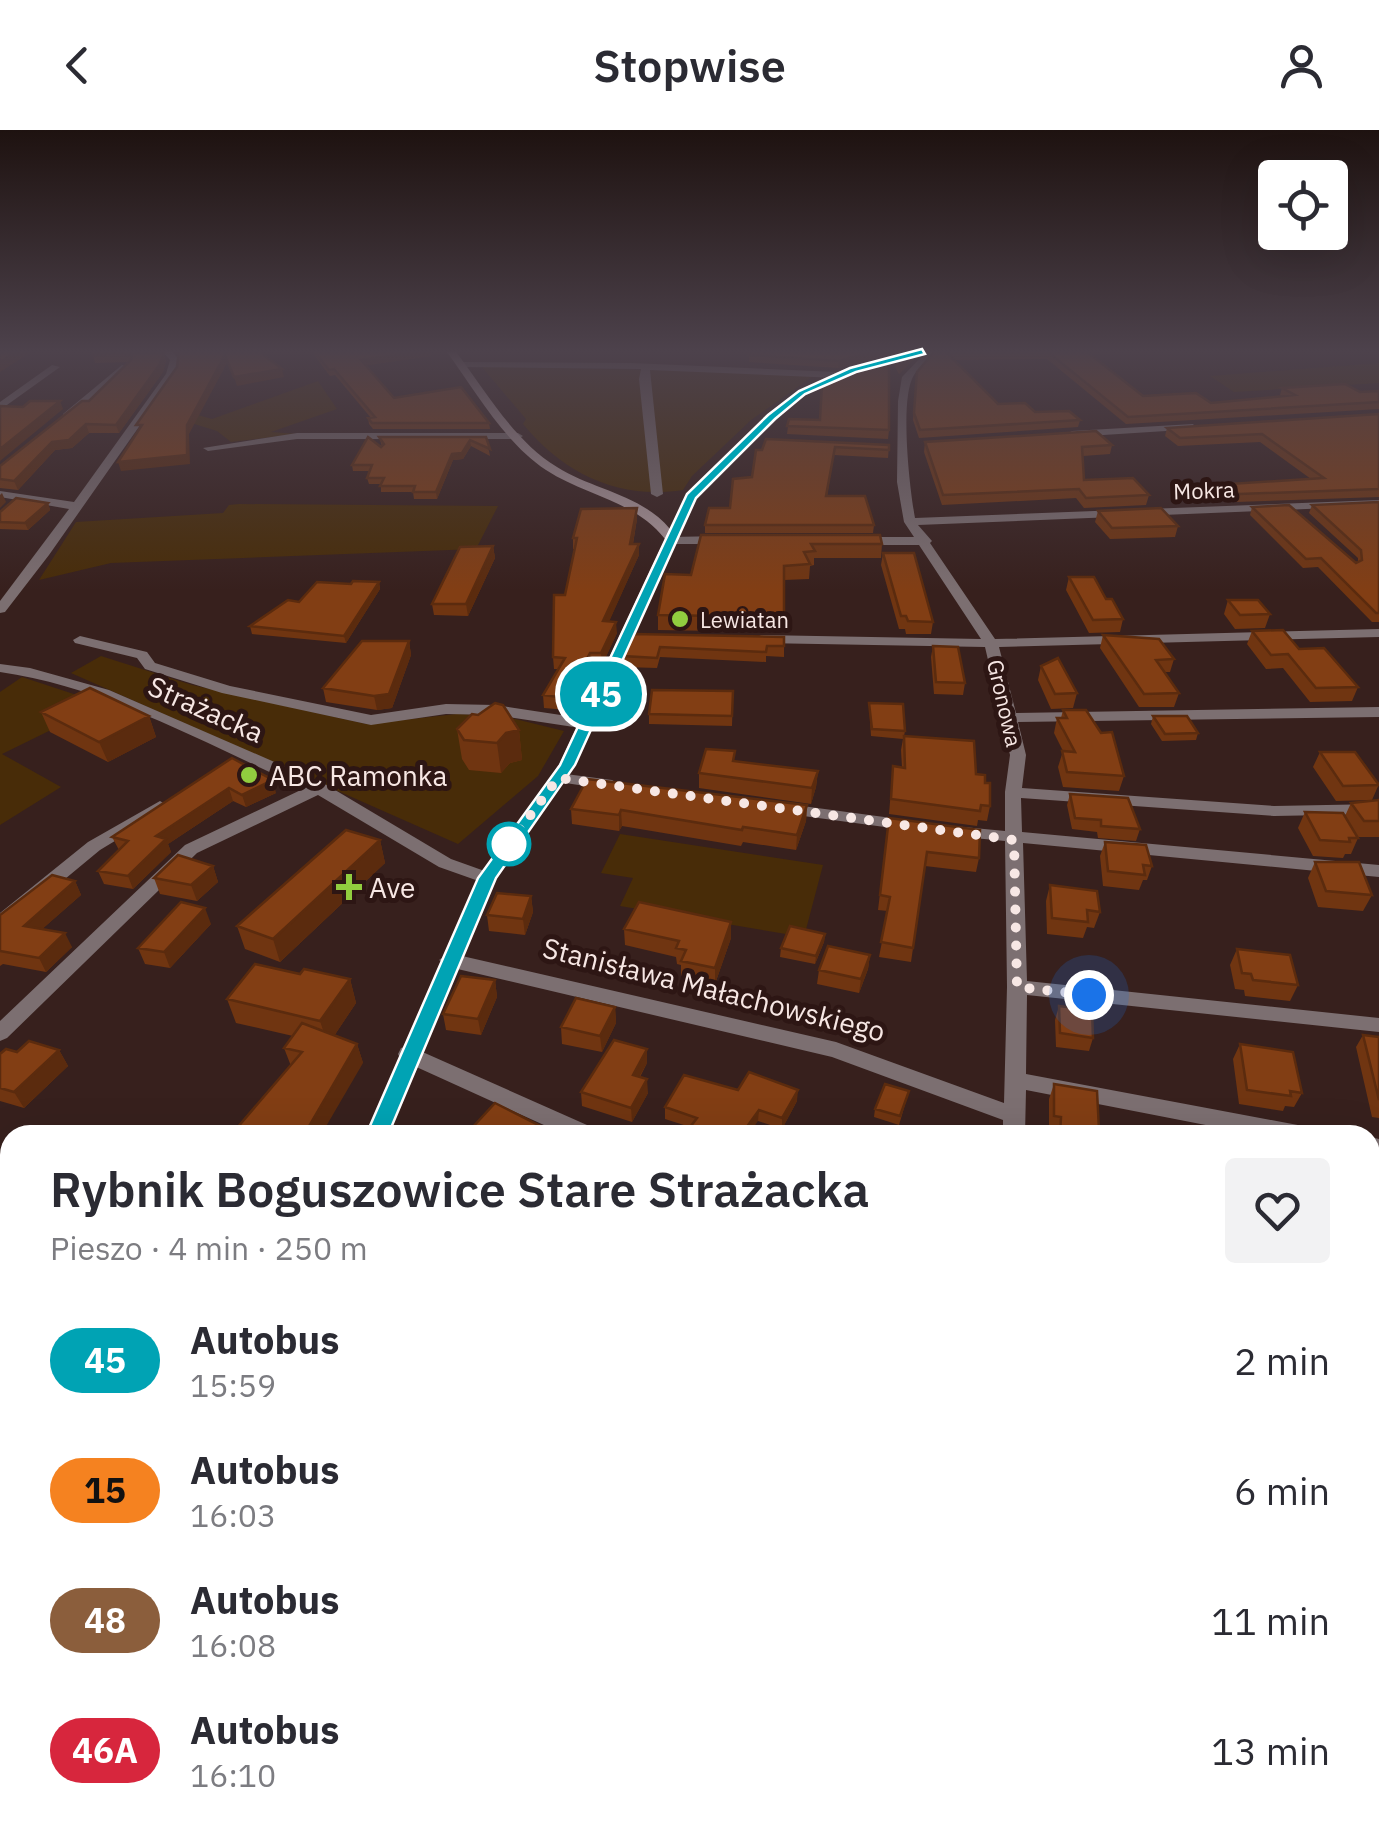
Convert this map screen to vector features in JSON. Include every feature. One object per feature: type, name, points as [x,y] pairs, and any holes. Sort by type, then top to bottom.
[{"type":"street","points":[[0,610],[40,564],[74,506],[129,432]]},
{"type":"street","points":[[515,432],[553,470],[646,512],[658,520],[670,539]]},
{"type":"street","points":[[650,432],[657,494]]},
{"type":"street","points":[[381,1125],[487,878],[558,778],[587,724],[683,512],[694,493],[757,432]]},
{"type":"street","points":[[904,432],[903,482],[910,522]]},
{"type":"street","points":[[1063,435],[1114,432]]},
{"type":"street","points":[[208,448],[297,436],[518,436]]},
{"type":"street","points":[[749,439],[768,440]]},
{"type":"street","points":[[886,446],[925,444]]},
{"type":"street","points":[[0,494],[74,506]]},
{"type":"street","points":[[622,500],[683,512]]},
{"type":"street","name":"Mokra","points":[[910,522],[1379,503]]},
{"type":"street","points":[[1289,506],[1302,518]]},
{"type":"street","points":[[646,512],[683,512]]},
{"type":"street","name":"Gronowa","points":[[910,522],[991,643],[1018,754],[1014,792],[1015,1125]]},
{"type":"street","points":[[670,539],[734,540]]},
{"type":"street","points":[[849,540],[926,541]]},
{"type":"street","points":[[743,639],[991,643],[1379,633]]},
{"type":"street","points":[[629,638],[648,638]]},
{"type":"street","points":[[80,640],[142,655],[150,666],[228,690],[371,720],[446,709],[495,710],[587,724]]},
{"type":"street","name":"Strażacka","points":[[0,668],[30,672],[104,693],[234,760],[318,788],[444,863],[487,878]]},
{"type":"street","points":[[1010,718],[1379,712]]},
{"type":"street","points":[[558,778],[629,787]]},
{"type":"street","points":[[0,1033],[192,848],[318,788]]},
{"type":"street","points":[[1014,792],[1274,811],[1379,809]]},
{"type":"street","points":[[0,923],[94,846],[177,796]]},
{"type":"street","points":[[764,806],[1014,840],[1379,872]]},
{"type":"street","name":"Stanisława Małachowskiego","points":[[449,960],[836,1050],[1013,1125]]},
{"type":"street","points":[[1017,987],[1379,1025]]},
{"type":"street","points":[[409,1054],[566,1125]]},
{"type":"street","points":[[1016,1080],[1251,1125]]},
{"type":"shaded area","points":[[218,432],[297,434],[231,442]]},
{"type":"shaded area","points":[[530,432],[739,432],[692,476],[683,490],[659,492],[615,487],[594,479]]},
{"type":"shaded area","points":[[229,505],[498,506],[476,549],[111,563],[39,580],[76,522],[223,513]]},
{"type":"shaded area","points":[[101,656],[192,685],[366,724],[457,714],[503,716],[564,731],[538,776],[458,844],[71,673]]},
{"type":"shaded area","points":[[22,677],[104,704],[2,754],[61,787],[0,825],[0,692]]},
{"type":"shaded area","points":[[620,834],[823,865],[804,937],[620,906],[633,878],[601,873]]},
{"type":"building","points":[[0,432],[22,432],[0,449]]},
{"type":"building","points":[[43,432],[78,432],[69,440],[52,442],[14,481],[0,479],[0,466]]},
{"type":"building","points":[[138,432],[187,432],[187,455],[118,462]]},
{"type":"building","points":[[1097,432],[1112,445],[1082,447],[1084,480],[1133,478],[1149,495],[1086,498],[1079,489],[943,495],[925,442]]},
{"type":"building","points":[[1172,432],[1379,432],[1379,489],[1239,494],[1229,484],[1324,478],[1262,434],[1180,438]]},
{"type":"building","points":[[368,437],[381,447],[384,444],[379,437],[486,437],[490,449],[470,440],[462,453],[452,454],[436,492],[413,492],[415,486],[380,486],[384,478],[367,478],[372,465],[352,465]]},
{"type":"building","points":[[766,439],[889,445],[889,450],[835,447],[826,496],[865,496],[874,525],[705,525],[709,508],[730,508],[733,479],[752,477],[756,450],[762,450]]},
{"type":"building","points":[[16,498],[48,503],[25,523],[0,522],[0,512]]},
{"type":"building","points":[[1379,502],[1379,613],[1321,558],[1306,559],[1252,507],[1289,505],[1356,563],[1362,560],[1361,550],[1312,505]]},
{"type":"building","points":[[637,508],[630,544],[639,544],[603,621],[616,622],[601,653],[590,653],[566,698],[543,695],[565,658],[553,657],[554,595],[565,595],[581,509]]},
{"type":"building","points":[[1161,508],[1178,526],[1112,528],[1098,511]]},
{"type":"building","points":[[701,535],[880,535],[882,544],[811,544],[815,551],[804,552],[810,564],[784,566],[784,617],[658,615],[665,574],[691,575]]},
{"type":"building","points":[[493,546],[466,604],[432,604],[460,547]]},
{"type":"building","points":[[883,553],[914,553],[933,622],[908,621],[901,616]]},
{"type":"building","points":[[1069,577],[1094,577],[1123,619],[1093,620]]},
{"type":"building","points":[[317,582],[379,582],[344,636],[250,626],[288,600],[299,602]]},
{"type":"building","points":[[1228,600],[1258,600],[1270,614],[1240,615]]},
{"type":"building","points":[[1283,630],[1299,649],[1324,648],[1358,687],[1316,688],[1288,654],[1271,655],[1252,631]]},
{"type":"building","points":[[633,634],[784,637],[784,646],[767,646],[766,652],[660,647],[657,658],[623,656]]},
{"type":"building","points":[[1103,635],[1159,639],[1174,659],[1156,660],[1179,693],[1144,694]]},
{"type":"building","points":[[362,641],[409,641],[389,694],[374,696],[323,688]]},
{"type":"building","points":[[933,646],[958,647],[965,683],[936,682]]},
{"type":"building","points":[[1058,658],[1077,693],[1055,694],[1041,666]]},
{"type":"building","points":[[90,688],[149,716],[99,742],[41,712]]},
{"type":"building","points":[[652,690],[733,691],[732,716],[649,714]]},
{"type":"building","points":[[495,703],[503,705],[519,730],[506,733],[497,743],[464,740],[457,729],[472,714],[478,715]]},
{"type":"building","points":[[869,703],[903,704],[905,731],[872,729]]},
{"type":"building","points":[[1063,710],[1086,710],[1101,733],[1112,732],[1124,776],[1067,772],[1062,751],[1075,752],[1057,718],[1067,718]]},
{"type":"building","points":[[1153,716],[1187,716],[1198,733],[1165,734]]},
{"type":"building","points":[[904,736],[974,741],[976,774],[985,775],[985,783],[990,783],[990,806],[981,805],[980,811],[891,799],[893,766],[905,768]]},
{"type":"building","points":[[706,749],[735,751],[733,761],[818,771],[812,788],[699,773]]},
{"type":"building","points":[[1320,752],[1355,752],[1379,785],[1343,786]]},
{"type":"building","points":[[232,758],[273,780],[242,795],[229,788],[156,836],[166,839],[128,876],[98,871],[128,841],[112,837]]},
{"type":"building","points":[[587,779],[807,805],[797,835],[621,810],[619,815],[571,809]]},
{"type":"building","points":[[1070,794],[1128,798],[1140,829],[1101,826],[1101,820],[1075,818]]},
{"type":"building","points":[[1379,800],[1379,821],[1364,821],[1351,803]]},
{"type":"building","points":[[1305,812],[1343,813],[1358,838],[1349,838],[1350,842],[1320,840]]},
{"type":"building","points":[[889,818],[980,830],[979,858],[927,852],[913,948],[881,942],[890,897],[880,895]]},
{"type":"building","points":[[346,830],[380,840],[273,939],[237,926]]},
{"type":"building","points":[[1105,842],[1146,845],[1152,866],[1143,865],[1145,875],[1108,871]]},
{"type":"building","points":[[178,855],[213,866],[191,885],[154,878]]},
{"type":"building","points":[[1315,862],[1359,862],[1372,895],[1326,891]]},
{"type":"building","points":[[52,875],[75,881],[24,926],[65,933],[39,958],[0,951],[0,915]]},
{"type":"building","points":[[1050,885],[1097,891],[1100,912],[1087,910],[1088,922],[1052,918]]},
{"type":"building","points":[[497,893],[531,896],[523,919],[487,915]]},
{"type":"building","points":[[181,902],[205,908],[164,952],[138,948]]},
{"type":"building","points":[[639,902],[731,922],[715,968],[681,961],[686,950],[676,948],[679,941],[624,929]]},
{"type":"building","points":[[790,926],[825,934],[816,956],[781,948]]},
{"type":"building","points":[[828,946],[870,955],[861,979],[819,970]]},
{"type":"building","points":[[1237,949],[1290,955],[1298,985],[1253,980],[1251,974],[1242,973]]},
{"type":"building","points":[[255,964],[350,979],[320,1021],[227,999]]},
{"type":"building","points":[[461,976],[495,980],[478,1019],[443,1014]]},
{"type":"building","points":[[576,998],[615,1007],[600,1036],[561,1027]]},
{"type":"building","points":[[1059,1006],[1092,1010],[1093,1038],[1060,1033]]},
{"type":"building","points":[[302,1023],[357,1044],[310,1125],[240,1125],[302,1052],[284,1048]]},
{"type":"building","points":[[1363,1035],[1379,1037],[1379,1100]]},
{"type":"building","points":[[614,1040],[647,1049],[633,1075],[647,1079],[631,1108],[581,1092]]},
{"type":"building","points":[[29,1041],[59,1050],[14,1092],[0,1088],[0,1054],[6,1049],[17,1052]]},
{"type":"building","points":[[1240,1044],[1293,1052],[1302,1093],[1290,1091],[1291,1096],[1247,1090]]},
{"type":"building","points":[[749,1072],[798,1090],[782,1118],[759,1110],[748,1125],[692,1125],[697,1118],[665,1107],[684,1075],[738,1090]]},
{"type":"building","points":[[885,1084],[909,1091],[900,1116],[875,1109]]},
{"type":"building","points":[[1054,1084],[1097,1091],[1099,1125],[1061,1125],[1061,1117],[1054,1116]]},
{"type":"building","points":[[495,1103],[538,1125],[475,1125]]},
{"type":"bus line","name":"45","points":[[381,1125],[487,878],[567,765],[629,638],[681,514],[691,497],[757,432]]},
{"type":"place","name":"Lewiatan","points":[[680,619]]},
{"type":"place","name":"ABC Ramonka","points":[[249,775]]},
{"type":"place","name":"Ave","points":[[349,887]]},
{"type":"route","points":[[509,844],[558,778],[1014,840],[1017,987],[1089,995]]}]
